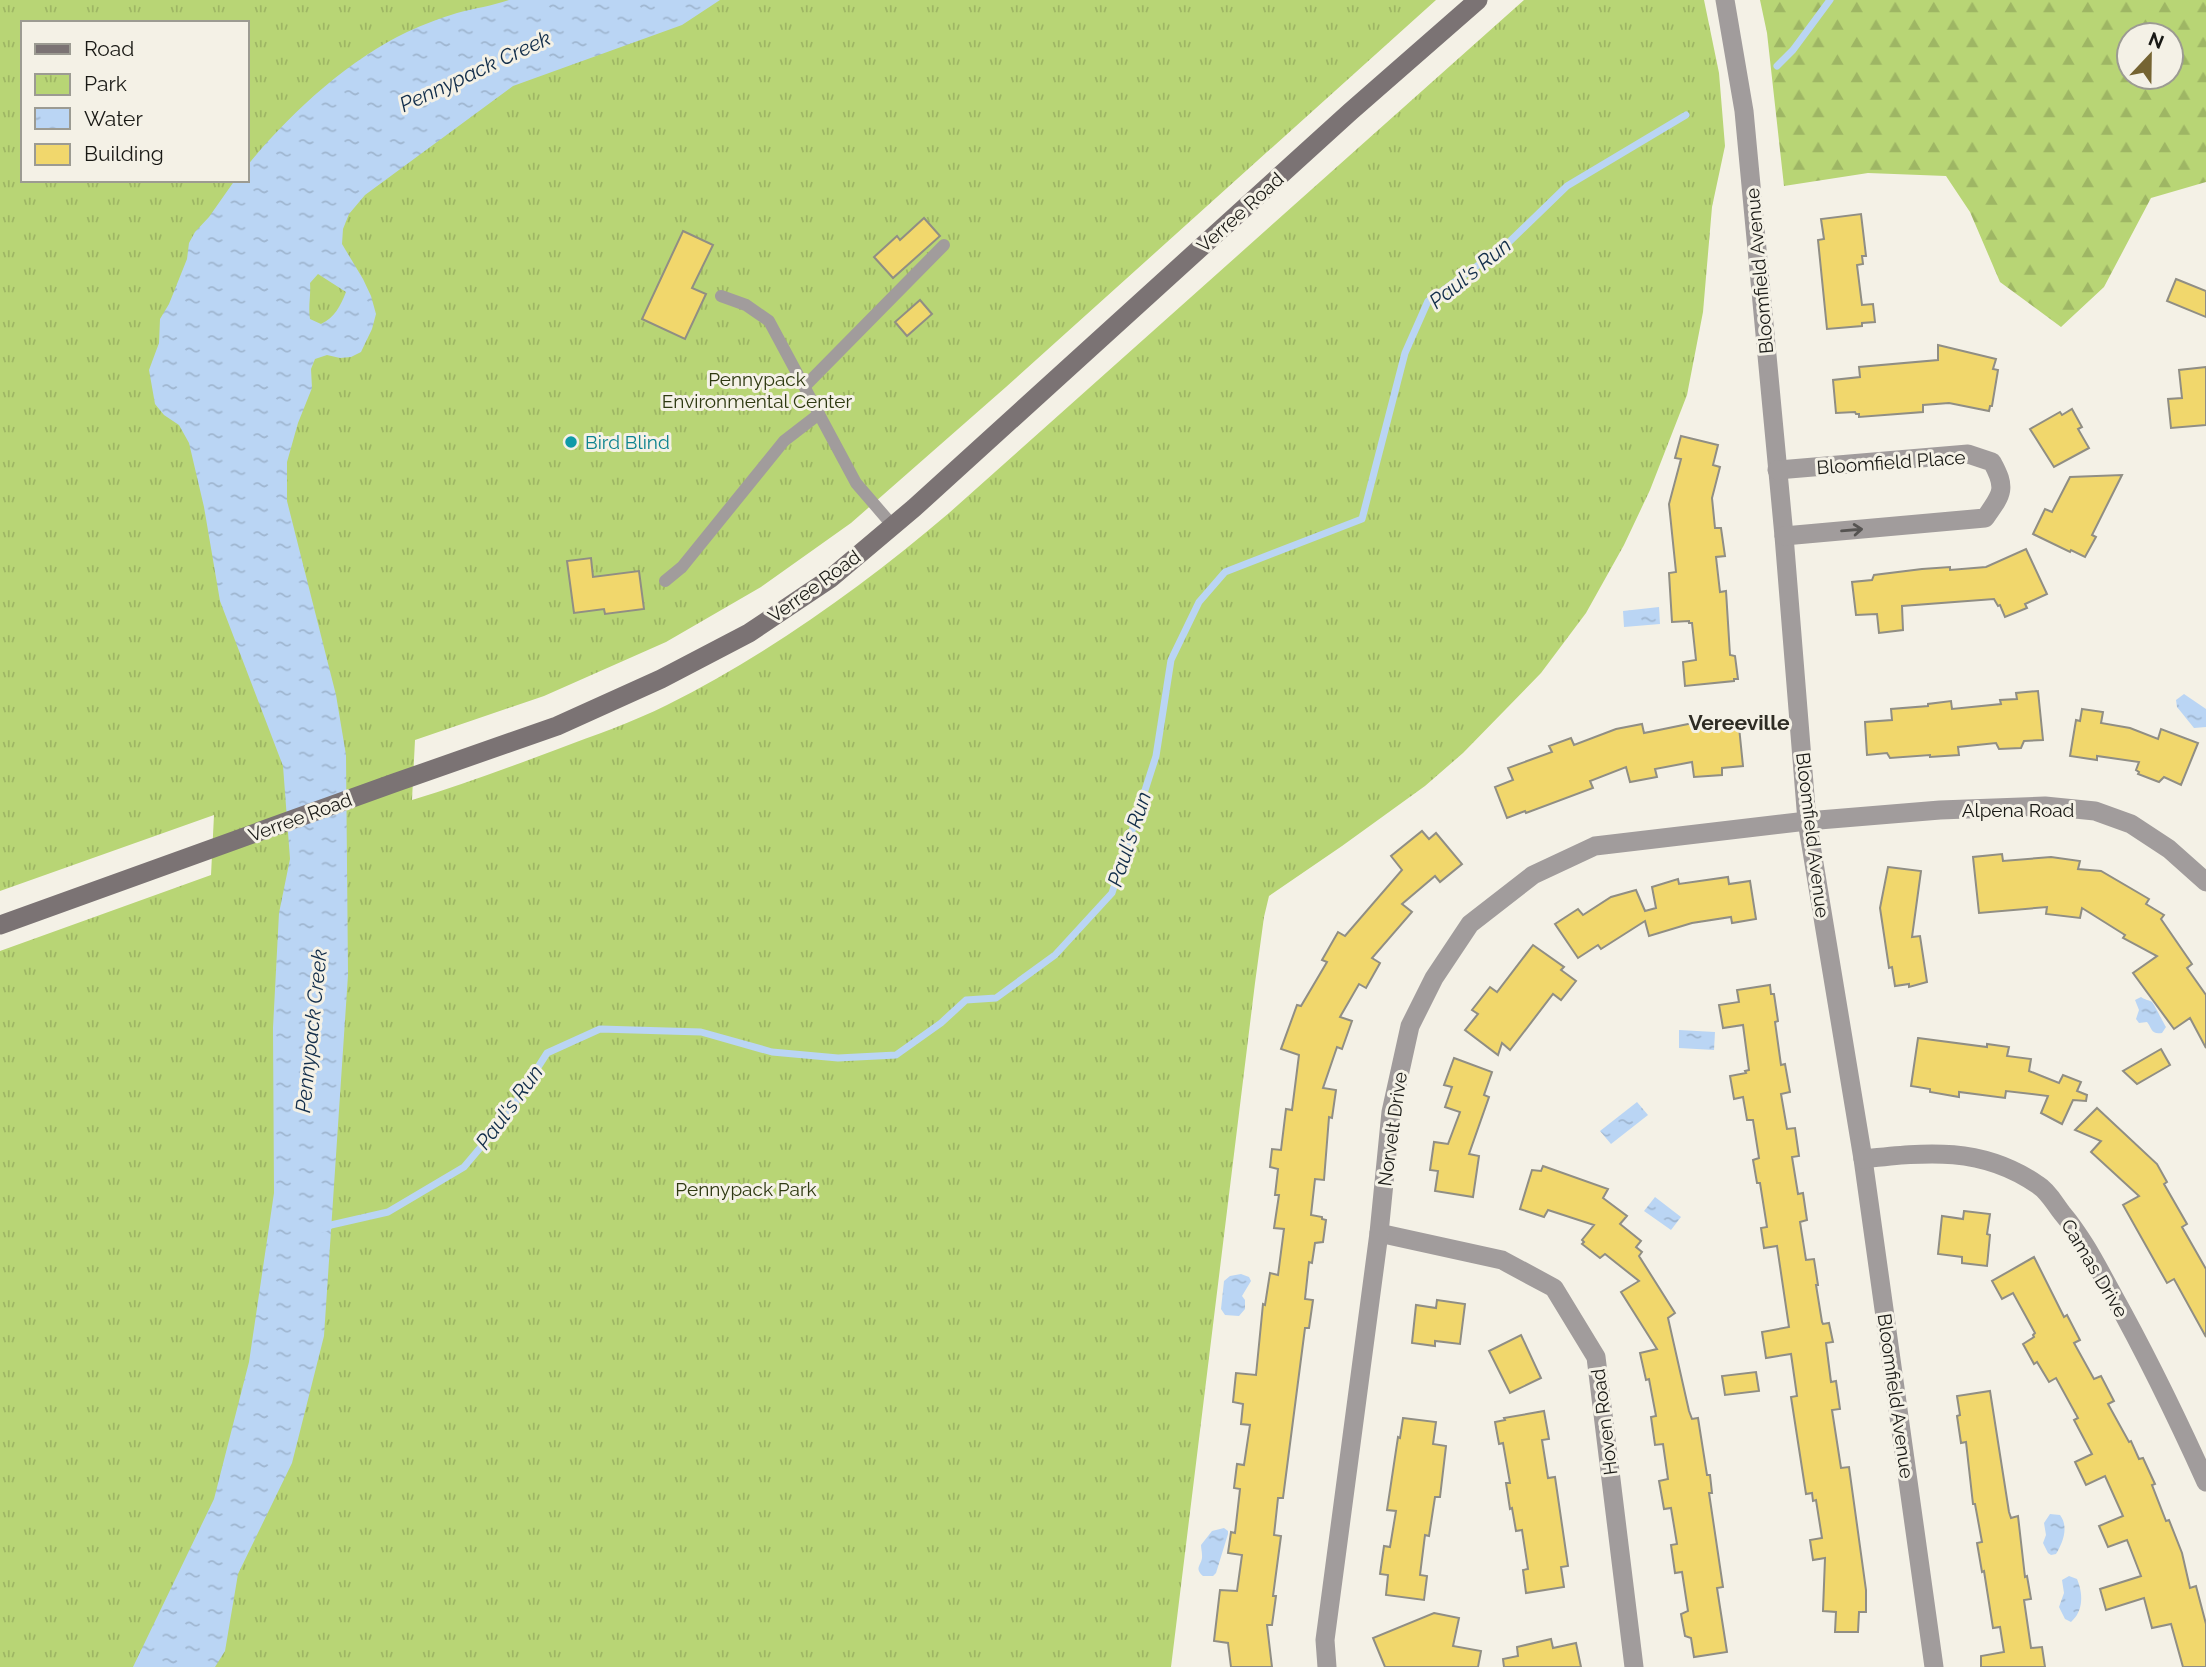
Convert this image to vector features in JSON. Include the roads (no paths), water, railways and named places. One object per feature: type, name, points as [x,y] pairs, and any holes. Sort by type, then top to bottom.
[{"type":"main road","name":"Verree Road","points":[[0,925],[557,726],[661,679],[749,633],[831,578],[893,526],[1340,121],[1478,0]]},
{"type":"street","name":"Bloomfield Avenue","points":[[1725,0],[1744,111],[1784,536],[1807,821],[1863,1159],[1934,1667]]},
{"type":"street","name":"Bloomfield Place","points":[[1777,470],[1968,454],[1992,462],[2001,479],[1999,498],[1985,518],[1784,536]]},
{"type":"street","name":"Alpena Road","points":[[1807,821],[1940,810],[2045,806],[2095,811],[2131,824],[2169,849],[2206,883]]},
{"type":"street","name":"Norvelt Drive","points":[[1327,1667],[1325,1640],[1379,1233],[1391,1112],[1410,1026],[1434,978],[1470,924],[1533,875],[1595,846],[1807,821]]},
{"type":"street","name":"Camas Drive","points":[[1863,1159],[1921,1153],[1963,1154],[2005,1167],[2040,1186],[2079,1234],[2123,1312],[2165,1392],[2206,1482]]},
{"type":"street","name":"Hoven Road","points":[[1379,1233],[1502,1260],[1554,1288],[1596,1357],[1633,1667]]},
{"type":"lane","points":[[805,386],[944,246]]},
{"type":"lane","points":[[721,296],[746,305],[769,321],[856,483],[893,526]]},
{"type":"lane","points":[[665,581],[682,567],[783,441],[819,414]]},
{"type":"water","name":"Pennypack Creek","points":[[509,0],[720,0],[682,25],[513,86],[365,195],[349,214],[343,229],[342,244],[363,279],[376,314],[361,352],[351,357],[327,355],[315,359],[311,369],[312,388],[287,462],[287,501],[336,695],[346,755],[348,975],[324,1336],[292,1463],[238,1574],[225,1651],[215,1667],[133,1667],[214,1499],[249,1362],[274,1193],[273,1028],[279,913],[290,859],[283,766],[220,601],[204,507],[189,443],[179,425],[164,415],[155,404],[149,370],[159,343],[160,319],[187,259],[189,243],[234,182],[248,182],[248,165],[263,147],[320,90],[341,73],[407,32],[457,13]],"holes":[[[318,274],[346,292],[339,307],[321,324],[310,319],[310,283]]]},
{"type":"water","points":[[1659,607],[1660,624],[1624,627],[1623,611]]},
{"type":"water","points":[[2184,694],[2206,709],[2206,727],[2194,728],[2177,707],[2176,700]]},
{"type":"water","points":[[2141,997],[2155,1006],[2166,1027],[2162,1033],[2154,1032],[2147,1022],[2139,1023],[2136,1019],[2139,1010],[2135,1000]]},
{"type":"water","points":[[1679,1030],[1715,1032],[1714,1050],[1679,1048]]},
{"type":"water","points":[[1637,1102],[1648,1115],[1611,1144],[1600,1131]]},
{"type":"water","points":[[1655,1197],[1681,1217],[1671,1230],[1644,1211]]},
{"type":"water","points":[[1241,1274],[1249,1277],[1251,1281],[1242,1296],[1245,1309],[1239,1316],[1225,1315],[1221,1309],[1224,1281],[1230,1276]]},
{"type":"water","points":[[2050,1514],[2060,1515],[2065,1529],[2059,1549],[2056,1554],[2051,1555],[2043,1543],[2046,1535],[2044,1523]]},
{"type":"water","points":[[1224,1528],[1228,1534],[1216,1573],[1213,1576],[1203,1576],[1199,1568],[1202,1558],[1201,1545],[1212,1531]]},
{"type":"water","points":[[2069,1576],[2077,1579],[2081,1596],[2078,1613],[2071,1622],[2065,1619],[2059,1607],[2064,1593],[2062,1580]]},
{"type":"waterway","name":"Paul's Run","points":[[1777,66],[1793,50],[1830,0]]},
{"type":"waterway","name":"Paul's Run","points":[[323,1229],[388,1212],[464,1167],[507,1116],[547,1053],[600,1029],[701,1032],[772,1052],[838,1058],[896,1055],[941,1023],[966,1000],[996,998],[1055,955],[1112,893],[1156,756],[1171,660],[1199,602],[1225,572],[1362,519],[1405,353],[1428,301],[1505,246],[1567,186],[1686,115]]},
{"type":"place","name":"Bird Blind","points":[[571,442]]},
{"type":"district","name":"Vereeville","points":[[1739,722]]},
{"type":"park label","name":"Pennypack Environmental Center","points":[[757,390]]},
{"type":"park label","name":"Pennypack Park","points":[[746,1189]]}]
